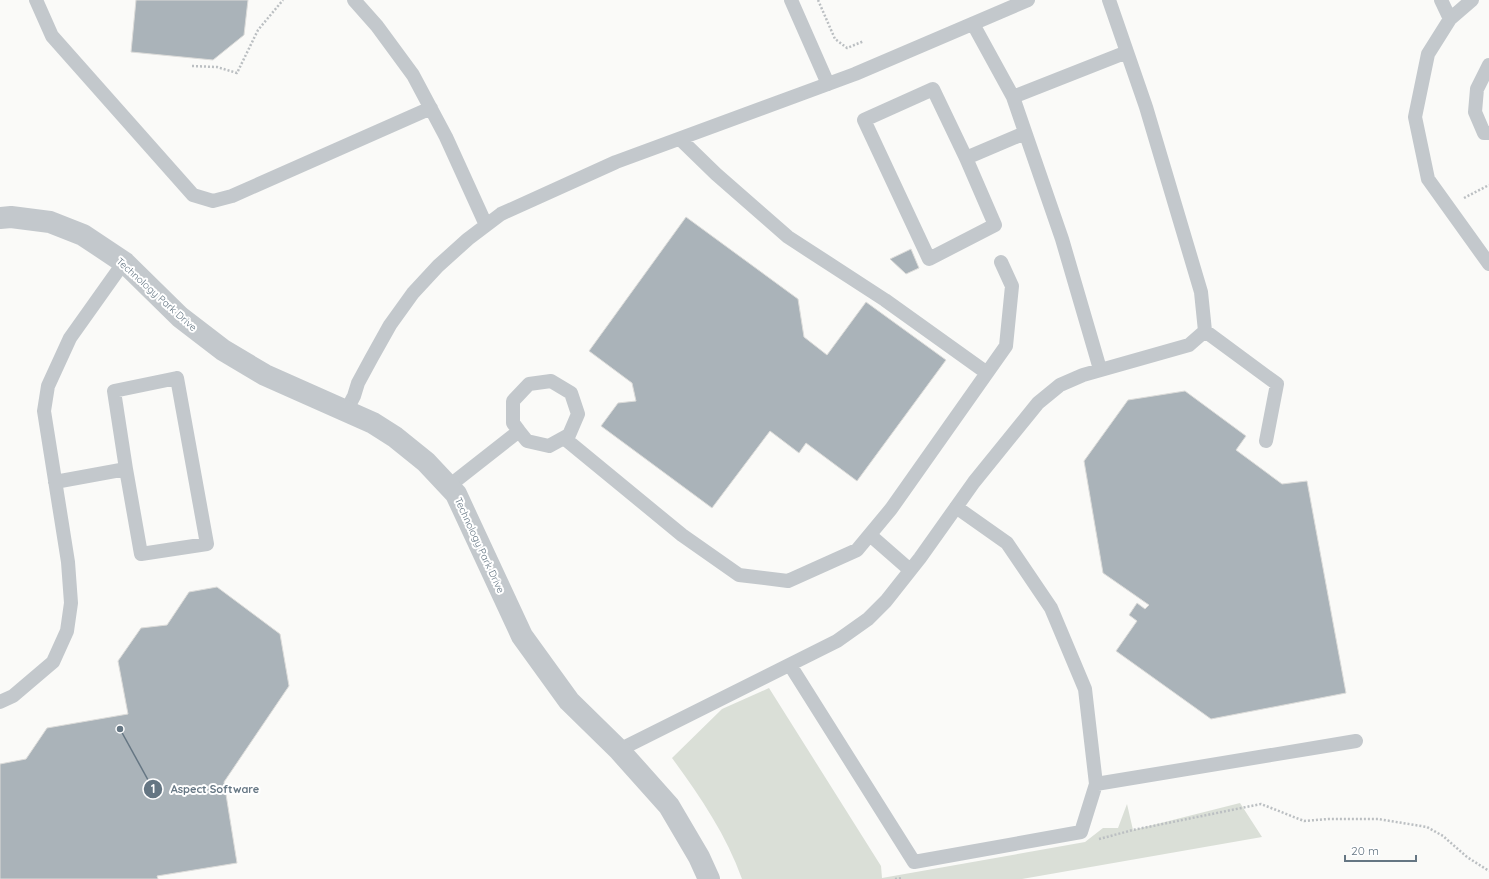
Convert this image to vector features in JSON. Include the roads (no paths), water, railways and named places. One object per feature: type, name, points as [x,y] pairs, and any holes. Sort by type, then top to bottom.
[{"type":"street","name":"Technology Park Drive","points":[[0,218],[11,217],[50,222],[82,235],[124,262],[180,317],[223,350],[265,375],[373,423],[395,437],[426,462],[456,494],[522,636],[569,701],[619,750],[669,806],[699,857],[709,879]]},
{"type":"lane","points":[[36,0],[52,36],[139,135],[193,195],[213,201],[232,196],[431,108]]},
{"type":"lane","points":[[354,0],[377,26],[413,75],[446,137],[486,225]]},
{"type":"lane","points":[[791,0],[828,84]]},
{"type":"lane","points":[[346,411],[360,378],[401,308],[438,266],[501,214],[616,162],[828,84],[1028,0]]},
{"type":"lane","points":[[1109,0],[1146,107],[1201,292],[1205,331],[1277,384],[1266,441]]},
{"type":"lane","points":[[1441,0],[1450,19]]},
{"type":"lane","points":[[1472,0],[1450,19],[1428,54],[1415,117],[1428,178],[1489,264]]},
{"type":"lane","points":[[973,24],[1013,97],[1062,239],[1100,369]]},
{"type":"lane","points":[[1013,97],[1127,52]]},
{"type":"lane","points":[[1489,65],[1477,89],[1475,112],[1484,133],[1489,133]]},
{"type":"lane","points":[[933,89],[966,158],[995,225],[929,259],[864,120],[933,89]]},
{"type":"lane","points":[[966,158],[1025,133]]},
{"type":"lane","points":[[680,139],[726,183],[788,237],[885,300],[987,373]]},
{"type":"lane","points":[[0,702],[13,696],[53,662],[67,631],[71,603],[68,562],[44,411],[48,386],[70,338],[124,262]]},
{"type":"lane","points":[[564,438],[682,535],[739,575],[788,581],[857,550],[891,509],[1006,346],[1012,286],[1001,262]]},
{"type":"lane","points":[[619,750],[837,641],[868,619],[886,601],[974,482],[1038,403],[1060,385],[1100,369],[1189,344],[1205,331]]},
{"type":"lane","points":[[177,378],[207,544],[141,554],[126,469],[114,391],[177,378]]},
{"type":"lane","points":[[551,381],[570,393],[578,414],[569,435],[549,446],[527,441],[519,431],[513,423],[513,401],[529,384],[551,381]]},
{"type":"lane","points":[[449,486],[519,431]]},
{"type":"lane","points":[[55,482],[126,469]]},
{"type":"lane","points":[[790,665],[914,862],[1081,832],[1096,784],[1085,689],[1051,608],[1007,543],[956,507]]},
{"type":"lane","points":[[870,535],[910,570]]},
{"type":"lane","points":[[1096,784],[1356,741]]},
{"type":"place","name":"Aspect Software","points":[[120,729]]}]
